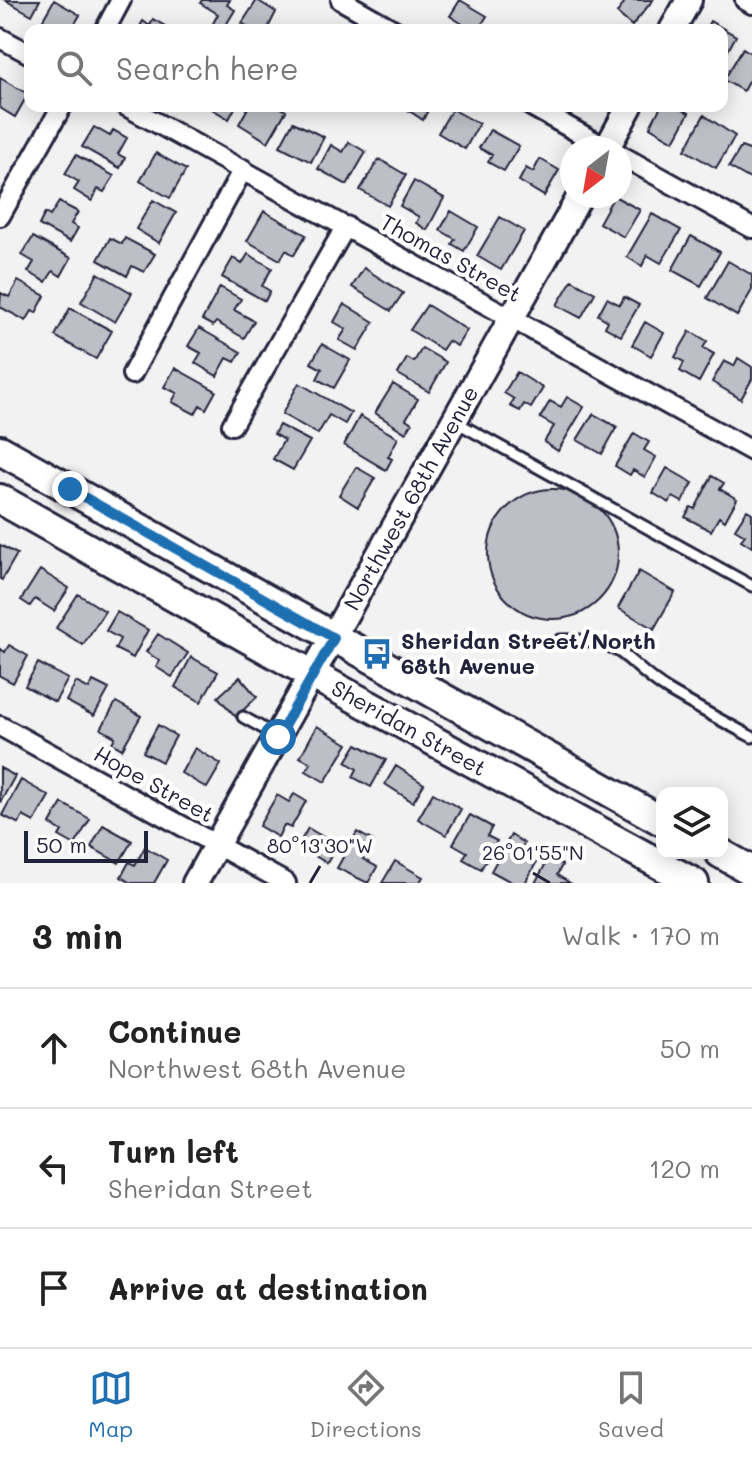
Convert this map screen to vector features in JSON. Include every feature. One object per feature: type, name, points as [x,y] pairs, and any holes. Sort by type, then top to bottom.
[{"type":"main road","name":"Sheridan Street","points":[[0,450],[656,818]]},
{"type":"main road","name":"Sheridan Street","points":[[0,499],[313,675],[694,883]]},
{"type":"main road","points":[[728,858],[752,871]]},
{"type":"street","points":[[108,24],[121,0]]},
{"type":"street","points":[[341,0],[383,24]]},
{"type":"street","points":[[675,24],[689,0]]},
{"type":"street","points":[[745,0],[752,4]]},
{"type":"street","points":[[0,38],[24,51]]},
{"type":"street","points":[[0,216],[59,112]]},
{"type":"street","name":"Thomas Street","points":[[137,112],[752,451]]},
{"type":"street","points":[[542,112],[585,136]]},
{"type":"street","points":[[614,136],[627,112]]},
{"type":"street","points":[[632,162],[752,228]]},
{"type":"street","points":[[132,374],[243,169]]},
{"type":"street","name":"Northwest 68th Avenue","points":[[195,883],[573,208]]},
{"type":"street","points":[[232,425],[346,226]]},
{"type":"street","name":"Hope Street","points":[[0,726],[286,883]]},
{"type":"lane","points":[[453,420],[752,586]]},
{"type":"lane","points":[[560,640],[601,642],[616,648],[666,689],[752,737]]},
{"type":"lane","points":[[243,717],[278,737]]},
{"type":"building","points":[[5,0],[40,0],[32,15]]},
{"type":"building","points":[[54,0],[80,15],[75,24],[47,24],[42,21]]},
{"type":"building","points":[[202,0],[230,0],[227,5],[235,10],[227,24],[213,24],[218,14],[200,3]]},
{"type":"building","points":[[257,0],[276,12],[270,24],[242,23]]},
{"type":"building","points":[[460,0],[487,16],[482,24],[463,24],[450,16]]},
{"type":"building","points":[[621,0],[653,0],[634,24],[617,13],[624,3]]},
{"type":"building","points":[[728,31],[736,36],[728,51]]},
{"type":"building","points":[[743,48],[752,54],[752,81],[749,80],[743,91],[728,82],[728,73]]},
{"type":"building","points":[[0,78],[24,92],[24,101],[15,117],[0,108]]},
{"type":"building","points":[[217,112],[233,112],[229,119]]},
{"type":"building","points":[[246,112],[285,112],[268,142],[239,124]]},
{"type":"building","points":[[411,112],[427,112],[423,120]]},
{"type":"building","points":[[450,112],[457,112],[479,124],[465,149],[438,133]]},
{"type":"building","points":[[658,112],[689,113],[674,141],[650,127]]},
{"type":"building","points":[[704,115],[735,136],[716,168],[685,150]]},
{"type":"building","points":[[293,122],[324,137],[311,162],[280,146]]},
{"type":"building","points":[[94,127],[110,136],[113,130],[127,138],[118,154],[125,158],[120,168],[82,147]]},
{"type":"building","points":[[490,130],[519,146],[504,171],[488,162],[492,155],[479,148]]},
{"type":"building","points":[[349,142],[366,152],[347,185],[318,169],[331,145],[343,152]]},
{"type":"building","points":[[741,147],[752,151],[752,180],[729,167]]},
{"type":"building","points":[[156,153],[186,170],[170,198],[140,181]]},
{"type":"building","points":[[76,155],[114,176],[104,192],[98,189],[92,201],[74,190],[79,182],[65,174]]},
{"type":"building","points":[[379,159],[406,175],[388,206],[360,190]]},
{"type":"building","points":[[540,159],[559,170],[544,196],[519,181],[526,168],[533,172]]},
{"type":"building","points":[[414,181],[444,198],[427,230],[416,223],[419,217],[400,206]]},
{"type":"building","points":[[153,200],[176,213],[159,243],[136,229]]},
{"type":"building","points":[[59,202],[78,212],[71,224],[78,228],[70,242],[39,225],[45,213],[50,216]]},
{"type":"building","points":[[632,206],[640,210],[624,237],[599,223],[607,208]]},
{"type":"building","points":[[264,211],[306,235],[294,255],[286,250],[280,260],[247,241]]},
{"type":"building","points":[[451,211],[478,227],[464,251],[452,244],[455,239],[440,230]]},
{"type":"building","points":[[652,214],[681,230],[661,263],[647,255],[642,266],[627,257]]},
{"type":"building","points":[[500,217],[524,231],[501,270],[477,256]]},
{"type":"building","points":[[691,236],[720,252],[701,286],[672,270]]},
{"type":"building","points":[[33,237],[71,258],[61,276],[53,271],[46,282],[28,272],[34,262],[22,255]]},
{"type":"building","points":[[110,238],[122,244],[125,238],[155,254],[144,272],[132,266],[127,276],[98,260]]},
{"type":"building","points":[[248,254],[272,268],[262,286],[270,291],[265,301],[222,277],[233,258],[242,264]]},
{"type":"building","points":[[728,261],[752,275],[752,290],[737,316],[707,298]]},
{"type":"building","points":[[364,268],[403,293],[391,311],[352,287]]},
{"type":"building","points":[[98,273],[132,293],[115,322],[81,302]]},
{"type":"building","points":[[572,280],[595,293],[581,318],[557,305]]},
{"type":"building","points":[[18,281],[45,296],[36,313],[32,311],[26,321],[0,307],[1,293],[9,297]]},
{"type":"building","points":[[220,287],[241,299],[234,310],[254,321],[244,338],[216,322],[213,326],[202,320]]},
{"type":"building","points":[[624,297],[639,305],[621,336],[605,327],[608,321],[598,315],[607,298],[620,305]]},
{"type":"building","points":[[344,304],[374,322],[357,350],[339,340],[346,329],[334,322]]},
{"type":"building","points":[[427,305],[467,330],[457,346],[448,341],[442,350],[410,330]]},
{"type":"building","points":[[70,308],[112,331],[96,359],[55,336]]},
{"type":"building","points":[[645,322],[664,333],[651,356],[632,345]]},
{"type":"building","points":[[199,328],[241,352],[235,362],[227,358],[217,376],[195,363],[201,353],[188,346]]},
{"type":"building","points":[[690,331],[707,341],[703,348],[714,354],[699,382],[680,371],[684,362],[675,357]]},
{"type":"building","points":[[322,344],[350,360],[334,388],[317,379],[322,369],[311,363]]},
{"type":"building","points":[[422,348],[446,362],[429,392],[398,374],[407,358],[414,362]]},
{"type":"building","points":[[738,358],[752,367],[752,379],[741,399],[712,382],[724,361],[734,366]]},
{"type":"building","points":[[175,368],[216,391],[206,409],[200,405],[195,414],[172,402],[177,393],[164,387]]},
{"type":"building","points":[[517,372],[543,388],[531,408],[524,404],[520,411],[510,406],[514,399],[504,393]]},
{"type":"building","points":[[299,383],[351,413],[345,424],[329,415],[318,434],[282,414]]},
{"type":"building","points":[[393,384],[418,399],[406,419],[412,423],[406,433],[375,413]]},
{"type":"building","points":[[567,397],[584,407],[558,451],[544,442],[554,426],[540,418],[550,401],[561,407]]},
{"type":"building","points":[[593,414],[617,427],[602,454],[577,440]]},
{"type":"building","points":[[360,416],[398,438],[388,457],[392,459],[386,470],[344,445]]},
{"type":"building","points":[[279,425],[310,441],[293,470],[273,459],[284,440],[274,434]]},
{"type":"building","points":[[634,433],[649,442],[644,450],[656,457],[645,477],[633,470],[630,475],[615,466]]},
{"type":"building","points":[[356,467],[375,478],[358,507],[339,495]]},
{"type":"building","points":[[667,468],[693,483],[682,502],[673,497],[669,503],[653,493]]},
{"type":"building","points":[[712,476],[724,483],[720,489],[737,499],[725,521],[719,517],[711,531],[685,517],[691,507],[695,509]]},
{"type":"building","points":[[553,489],[578,494],[599,508],[613,529],[618,554],[613,579],[599,600],[578,614],[553,619],[528,614],[507,600],[493,579],[488,554],[493,529],[507,508],[528,494]]},
{"type":"building","points":[[747,510],[752,513],[752,547],[741,540],[745,535],[735,529]]},
{"type":"building","points":[[0,545],[17,554],[2,580],[0,579]]},
{"type":"building","points":[[40,570],[69,588],[54,611],[35,599],[30,606],[21,600]]},
{"type":"building","points":[[639,571],[675,592],[654,629],[618,608]]},
{"type":"building","points":[[78,594],[105,611],[83,645],[56,628]]},
{"type":"building","points":[[117,612],[148,630],[133,658],[115,649],[120,639],[106,631]]},
{"type":"building","points":[[158,634],[188,653],[172,677],[156,667],[160,661],[146,652]]},
{"type":"building","points":[[9,645],[28,656],[13,683],[0,676],[0,649],[5,652]]},
{"type":"building","points":[[191,657],[218,672],[201,702],[175,687]]},
{"type":"building","points":[[38,663],[68,679],[55,702],[25,686]]},
{"type":"building","points":[[240,677],[257,697],[236,717],[218,697]]},
{"type":"building","points":[[93,681],[109,689],[94,716],[66,701],[76,682],[89,689]]},
{"type":"building","points":[[116,702],[141,716],[122,749],[112,743],[115,737],[101,729]]},
{"type":"building","points":[[158,725],[176,736],[162,762],[143,752]]},
{"type":"building","points":[[317,726],[348,744],[325,782],[306,771],[311,763],[300,757]]},
{"type":"building","points":[[357,744],[386,760],[371,787],[353,777],[357,769],[346,762]]},
{"type":"building","points":[[195,748],[221,764],[207,788],[181,773]]},
{"type":"building","points":[[396,766],[424,784],[413,802],[385,784]]},
{"type":"building","points":[[0,768],[15,776],[0,803]]},
{"type":"building","points":[[21,780],[49,796],[34,822],[23,816],[19,824],[2,815]]},
{"type":"building","points":[[433,793],[461,809],[446,835],[418,819]]},
{"type":"building","points":[[294,794],[306,801],[291,828],[284,825],[278,837],[259,826],[277,795],[289,802]]},
{"type":"building","points":[[62,803],[90,819],[75,845],[59,836],[62,831],[50,824]]},
{"type":"building","points":[[470,815],[492,827],[487,836],[497,841],[481,869],[463,859],[467,852],[453,844]]},
{"type":"building","points":[[103,825],[132,841],[119,863],[91,847]]},
{"type":"building","points":[[308,828],[337,845],[327,863],[298,846]]},
{"type":"building","points":[[357,832],[373,841],[363,859],[377,867],[368,883],[337,868]]},
{"type":"building","points":[[511,835],[524,843],[519,853],[536,863],[525,883],[513,883],[491,871]]},
{"type":"building","points":[[145,847],[167,860],[154,883],[131,883],[121,877],[129,862],[135,865]]},
{"type":"building","points":[[549,858],[562,865],[557,875],[570,883],[535,883]]},
{"type":"building","points":[[395,861],[423,877],[419,883],[382,883]]},
{"type":"place","name":"Sheridan Street/North 68th Avenue","points":[[377,654]]},
{"type":"route","points":[[70,489],[334,638],[278,737]]}]
